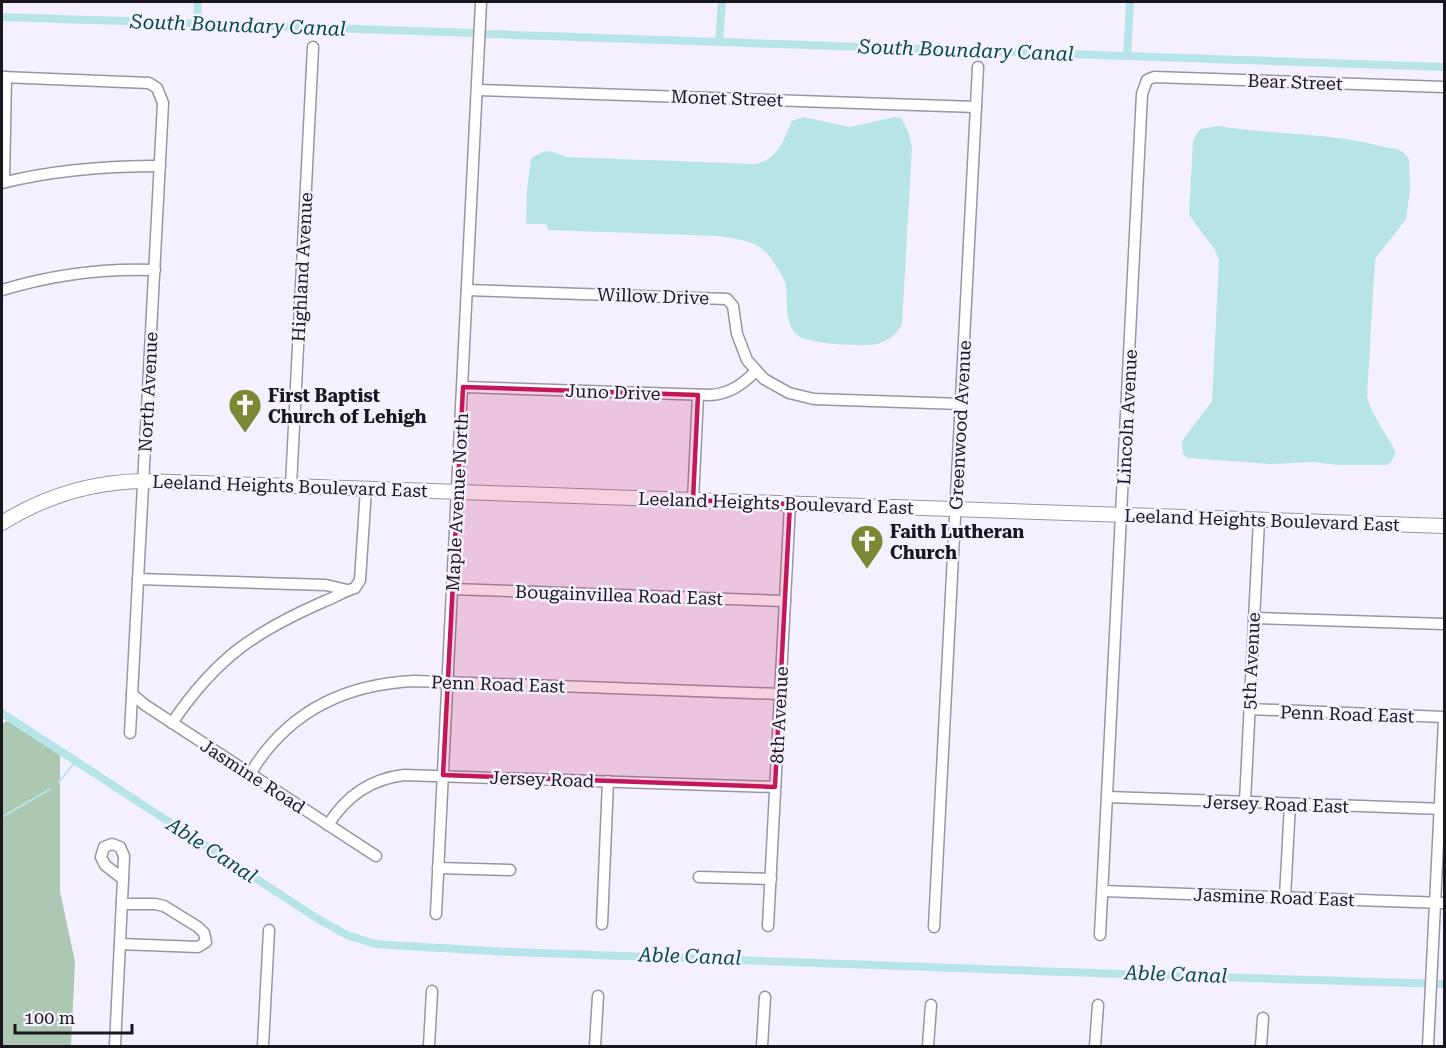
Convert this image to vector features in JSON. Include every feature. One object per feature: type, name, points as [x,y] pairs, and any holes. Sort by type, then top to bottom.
[{"type":"main road","name":"Leeland Heights Boulevard East","points":[[2,523],[30,507],[68,492],[111,483],[143,481],[1444,526]]},
{"type":"street","name":"Maple Avenue North","points":[[436,914],[482,2]]},
{"type":"street","name":"Highland Avenue","points":[[291,486],[313,47]]},
{"type":"street","name":"Greenwood Avenue","points":[[934,927],[978,67]]},
{"type":"street","name":"North Avenue","points":[[4,77],[149,83],[157,88],[163,103],[130,732]]},
{"type":"street","points":[[4,77],[3,182],[97,168],[160,166]]},
{"type":"street","name":"Bear Street","points":[[1147,80],[1154,77],[1444,87]]},
{"type":"street","name":"Lincoln Avenue","points":[[1100,935],[1142,94],[1147,80]]},
{"type":"street","name":"Monet Street","points":[[478,90],[976,107]]},
{"type":"street","points":[[2,290],[71,274],[155,270]]},
{"type":"street","name":"Willow Drive","points":[[467,290],[727,299],[733,306],[740,344],[756,372],[777,388],[805,398],[961,404]]},
{"type":"street","name":"Juno Drive","points":[[463,387],[719,395],[743,384],[756,372]]},
{"type":"street","points":[[693,500],[698,395]]},
{"type":"street","points":[[172,723],[201,683],[248,641],[280,621],[355,588],[360,580],[366,489]]},
{"type":"street","name":"8th Avenue","points":[[768,926],[790,504]]},
{"type":"street","name":"5th Avenue","points":[[1245,802],[1259,520]]},
{"type":"street","points":[[138,579],[326,585],[347,590]]},
{"type":"street","name":"Bougainvillea Road East","points":[[452,589],[785,601]]},
{"type":"street","points":[[1254,618],[1444,624]]},
{"type":"street","name":"Penn Road East","points":[[250,774],[263,754],[283,732],[312,710],[333,698],[384,683],[415,681],[780,694]]},
{"type":"street","name":"Jasmine Road","points":[[132,694],[172,723],[376,856]]},
{"type":"street","name":"Penn Road East","points":[[1249,709],[1444,719]]},
{"type":"street","points":[[1428,1047],[1431,969],[1440,902],[1444,719]]},
{"type":"street","name":"Jersey Road","points":[[327,825],[351,797],[373,782],[404,775],[775,787]]},
{"type":"street","points":[[602,924],[608,781]]},
{"type":"street","name":"Jersey Road East","points":[[1108,797],[1442,809]]},
{"type":"street","points":[[1285,897],[1290,804]]},
{"type":"street","points":[[438,868],[510,870]]},
{"type":"street","points":[[699,877],[771,879]]},
{"type":"street","points":[[115,1047],[123,879]]},
{"type":"street","name":"Jasmine Road East","points":[[1102,891],[1440,902]]},
{"type":"street","points":[[120,944],[198,947],[206,942],[204,933],[198,927],[164,906],[122,903]]},
{"type":"street","points":[[263,1047],[269,930]]},
{"type":"street","points":[[429,1047],[432,991]]},
{"type":"street","points":[[596,1047],[598,996]]},
{"type":"street","points":[[762,1047],[765,997]]},
{"type":"street","points":[[928,1047],[931,1005]]},
{"type":"street","points":[[1095,1047],[1098,1005]]},
{"type":"street","points":[[1261,1047],[1263,1018]]},
{"type":"highlighted area","points":[[463,387],[698,395],[693,500],[790,504],[775,787],[443,775]]},
{"type":"shaded area","points":[[803,117],[850,127],[894,117],[901,118],[908,131],[912,148],[902,324],[895,334],[881,343],[836,344],[811,341],[797,335],[788,318],[785,281],[765,251],[752,243],[718,236],[548,230],[546,224],[526,224],[531,159],[541,153],[552,152],[566,157],[755,164],[763,162],[774,154],[792,121]]},
{"type":"shaded area","points":[[1218,126],[1361,141],[1398,150],[1409,159],[1410,190],[1406,219],[1375,259],[1367,397],[1396,453],[1387,465],[1338,465],[1313,462],[1271,464],[1188,458],[1183,454],[1182,441],[1212,401],[1219,260],[1215,250],[1189,215],[1193,141],[1200,129]]},
{"type":"shaded area","points":[[10,719],[60,752],[60,891],[75,962],[71,1046],[2,1046],[2,724]]},
{"type":"waterway","points":[[197,24],[198,2]]},
{"type":"waterway","points":[[719,42],[722,2]]},
{"type":"waterway","points":[[1127,56],[1130,2]]},
{"type":"waterway","name":"South Boundary Canal","points":[[2,17],[474,33]]},
{"type":"waterway","name":"South Boundary Canal","points":[[487,34],[1444,67]]},
{"type":"waterway","name":"Able Canal","points":[[2,713],[318,919],[347,935],[375,944],[512,952],[1444,984]]},
{"type":"waterway","points":[[59,782],[75,762]]},
{"type":"waterway","points":[[2,817],[50,789]]},
{"type":"place","name":"First Baptist Church of Lehigh","points":[[245,434]]},
{"type":"place","name":"Faith Lutheran Church","points":[[867,570]]}]
